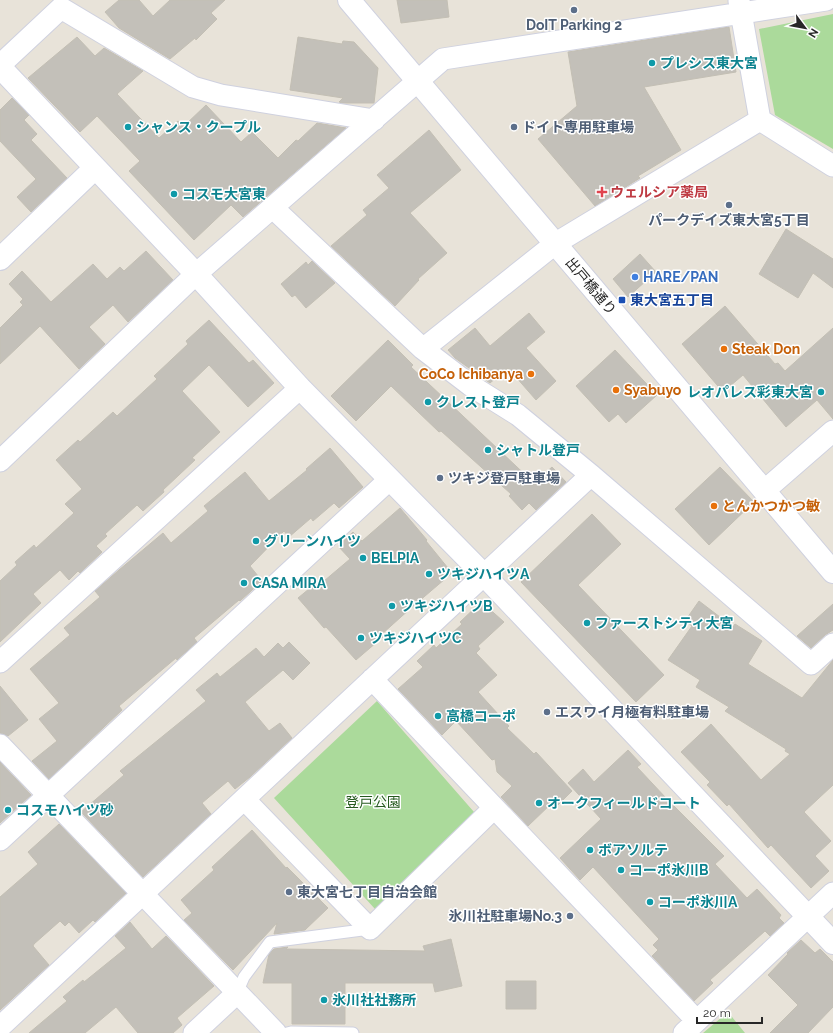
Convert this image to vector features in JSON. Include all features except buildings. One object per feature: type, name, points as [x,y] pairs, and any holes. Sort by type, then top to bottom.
[{"type":"street","name":"出戸橋通り","points":[[349,0],[833,572]]},
{"type":"street","points":[[0,461],[196,274],[443,59],[740,7],[826,0]]},
{"type":"street","points":[[740,7],[760,120],[833,166]]},
{"type":"street","points":[[374,120],[221,95],[193,88],[61,8],[0,66],[196,274],[300,388],[484,575],[833,943]]},
{"type":"street","points":[[423,349],[556,243],[760,120]]},
{"type":"street","points":[[0,259],[95,168]]},
{"type":"street","points":[[273,208],[423,349],[470,385],[518,415],[591,475],[811,664],[833,644]]},
{"type":"street","points":[[0,662],[300,388]]},
{"type":"street","points":[[764,491],[833,431]]},
{"type":"street","points":[[0,1027],[591,475]]},
{"type":"street","points":[[0,840],[389,480]]},
{"type":"street","points":[[372,680],[494,808],[690,1027],[833,892]]},
{"type":"street","points":[[0,745],[276,1033]]},
{"type":"street","points":[[244,799],[370,929],[494,808]]},
{"type":"street","points":[[194,1033],[237,993]]},
{"type":"lane","points":[[237,993],[244,977],[270,942],[370,929]]},
{"type":"lane","points":[[287,1033],[353,1033]]},
{"type":"green space","points":[[833,14],[833,149],[775,115],[759,29]]},
{"type":"green space","name":"登戸公園","points":[[377,701],[474,812],[375,909],[274,798]]},
{"type":"green space","points":[[728,1012],[745,1033],[703,1033]]},
{"type":"place","name":"DoIT Parking 2","points":[[574,10]]},
{"type":"place","name":"プレシス東大宮","points":[[652,63]]},
{"type":"place","name":"シャンス・クープル","points":[[128,127]]},
{"type":"place","name":"ドイト専用駐車場","points":[[514,127]]},
{"type":"place","name":"ウェルシア薬局","points":[[602,192]]},
{"type":"place","name":"コスモ大宮東","points":[[174,194]]},
{"type":"place","name":"パークデイズ東大宮5丁目","points":[[729,205]]},
{"type":"place","name":"HARE/PAN","points":[[635,277]]},
{"type":"place","name":"東大宮五丁目","points":[[622,300]]},
{"type":"place","name":"Steak Don","points":[[724,349]]},
{"type":"place","name":"CoCo Ichibanya","points":[[531,374]]},
{"type":"place","name":"Syabuyo","points":[[616,390]]},
{"type":"place","name":"レオパレス彩東大宮","points":[[821,392]]},
{"type":"place","name":"クレスト登戸","points":[[428,402]]},
{"type":"place","name":"シャトル登戸","points":[[488,450]]},
{"type":"place","name":"ツキジ登戸駐車場","points":[[440,478]]},
{"type":"place","name":"とんかつかつ敏","points":[[714,506]]},
{"type":"place","name":"グリーンハイツ","points":[[256,541]]},
{"type":"place","name":"BELPIA","points":[[363,558]]},
{"type":"place","name":"ツキジハイツA","points":[[429,574]]},
{"type":"place","name":"CASA MIRA","points":[[244,583]]},
{"type":"place","name":"ツキジハイツB","points":[[392,606]]},
{"type":"place","name":"ファーストシティ大宮","points":[[587,623]]},
{"type":"place","name":"ツキジハイツC","points":[[361,638]]},
{"type":"place","name":"エスワイ月極有料駐車場","points":[[547,712]]},
{"type":"place","name":"高橋コーポ","points":[[438,716]]},
{"type":"place","name":"オークフィールドコート","points":[[539,803]]},
{"type":"place","name":"コスモハイツ砂","points":[[8,810]]},
{"type":"place","name":"ボアソルテ","points":[[590,850]]},
{"type":"place","name":"コーポ氷川B","points":[[621,870]]},
{"type":"place","name":"東大宮七丁目自治会館","points":[[289,892]]},
{"type":"place","name":"コーポ氷川A","points":[[650,902]]},
{"type":"place","name":"氷川社駐車場No.3","points":[[570,916]]},
{"type":"place","name":"氷川社社務所","points":[[324,1000]]}]
